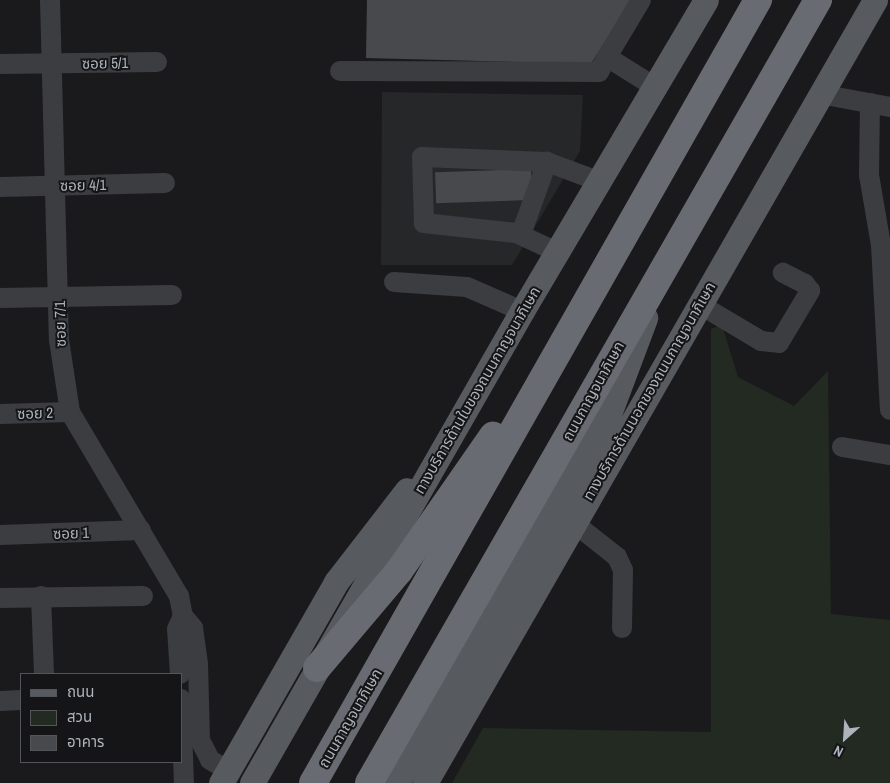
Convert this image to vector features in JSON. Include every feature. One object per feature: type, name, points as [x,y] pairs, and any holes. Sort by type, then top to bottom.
[{"type":"highway","name":"ถนนกาญจนาภิเษก","points":[[313,783],[758,0]]},
{"type":"highway","name":"ถนนกาญจนาภิเษก","points":[[369,783],[818,0]]},
{"type":"highway","points":[[317,668],[399,571],[508,415],[555,359]]},
{"type":"main road","name":"ทางบริการด้านในของถนนกาญจนาภิเษก","points":[[252,783],[522,311],[706,0]]},
{"type":"main road","name":"ทางบริการด้านนอกของถนนกาญจนาภิเษก","points":[[425,783],[874,0]]},
{"type":"main road","points":[[398,783],[609,414],[665,264]]},
{"type":"main road","points":[[609,414],[703,297]]},
{"type":"main road","points":[[225,777],[336,582],[376,527],[442,450]]},
{"type":"street","name":"ซอย 7/1","points":[[50,0],[60,296],[59,340],[70,412],[172,582],[183,616],[193,628],[198,664],[200,740],[210,760],[225,777]]},
{"type":"street","points":[[340,71],[598,72],[642,0]]},
{"type":"street","points":[[607,58],[655,86]]},
{"type":"street","name":"ซอย 5/1","points":[[0,64],[157,62]]},
{"type":"street","points":[[820,94],[890,107]]},
{"type":"street","points":[[870,103],[868,176],[881,245],[890,410]]},
{"type":"street","points":[[557,252],[521,234],[424,222],[422,158],[547,162],[598,181]]},
{"type":"street","points":[[521,234],[547,162]]},
{"type":"street","name":"ซอย 4/1","points":[[0,187],[165,183]]},
{"type":"street","points":[[703,297],[761,341],[779,343],[810,292],[805,284],[783,273]]},
{"type":"street","points":[[394,282],[467,288],[522,311]]},
{"type":"street","points":[[0,298],[172,296]]},
{"type":"street","name":"ซอย 2","points":[[0,414],[70,412]]},
{"type":"street","points":[[842,447],[890,455]]},
{"type":"street","points":[[574,523],[617,557],[623,570],[622,628]]},
{"type":"street","name":"ซอย 1","points":[[0,535],[141,530]]},
{"type":"street","points":[[41,596],[44,673]]},
{"type":"street","points":[[0,598],[143,596]]},
{"type":"street","points":[[180,673],[177,629],[183,616]]},
{"type":"street","points":[[0,700],[20,700]]},
{"type":"street","points":[[182,727],[184,783]]},
{"type":"shaded area","points":[[382,92],[583,95],[580,151],[512,265],[381,265]]},
{"type":"green space","points":[[722,325],[738,377],[794,406],[828,371],[831,614],[890,620],[890,783],[452,783],[483,728],[711,732],[711,329]]},
{"type":"building","points":[[367,0],[631,0],[591,64],[366,58]]},
{"type":"building","points":[[531,169],[532,200],[436,203],[435,172]]}]
